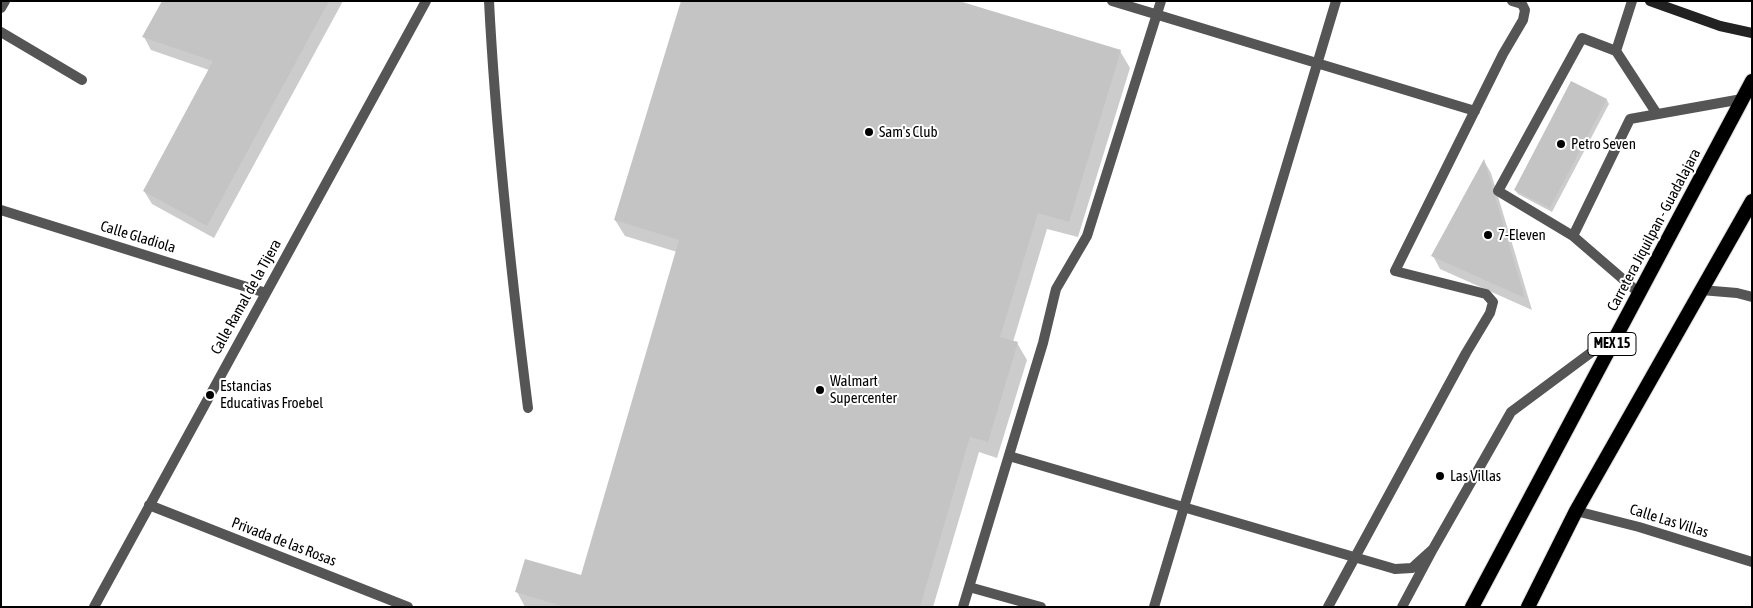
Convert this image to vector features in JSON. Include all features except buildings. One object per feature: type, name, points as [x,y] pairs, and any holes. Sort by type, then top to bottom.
[{"type":"highway","name":"Carretera Jiquilpan - Guadalajara","points":[[1472,607],[1752,81]]},
{"type":"highway","points":[[1528,607],[1576,511],[1752,201]]},
{"type":"main road","points":[[1650,1],[1720,26],[1752,33]]},
{"type":"street","points":[[1,8],[5,1]]},
{"type":"street","name":"Calle Ramal de la Tijera","points":[[94,607],[426,1]]},
{"type":"street","points":[[489,1],[498,132],[511,274],[528,408]]},
{"type":"street","points":[[1112,1],[1475,110]]},
{"type":"street","points":[[963,607],[1043,343],[1056,289],[1087,236],[1161,1]]},
{"type":"street","points":[[1154,607],[1336,1]]},
{"type":"street","points":[[1328,607],[1466,352],[1490,313],[1493,302],[1486,294],[1395,271],[1503,54],[1524,20],[1525,10],[1522,4],[1512,1]]},
{"type":"street","points":[[1616,52],[1632,1]]},
{"type":"street","points":[[1,32],[82,80]]},
{"type":"street","points":[[1639,292],[1573,236],[1498,191],[1582,38],[1616,52],[1657,114]]},
{"type":"street","points":[[1573,236],[1630,119],[1742,100]]},
{"type":"street","name":"Calle Gladiola","points":[[1,210],[266,293]]},
{"type":"street","points":[[1701,290],[1737,293],[1752,298]]},
{"type":"street","points":[[1402,607],[1511,412],[1618,332]]},
{"type":"street","points":[[1009,456],[1395,569],[1412,568],[1433,549]]},
{"type":"street","name":"Privada de las Rosas","points":[[149,505],[408,607]]},
{"type":"street","name":"Calle Las Villas","points":[[1576,511],[1638,527],[1752,562]]},
{"type":"street","points":[[969,587],[1041,607]]},
{"type":"place","name":"Sam's Club","points":[[869,132]]},
{"type":"place","name":"Petro Seven","points":[[1561,144]]},
{"type":"place","name":"7-Eleven","points":[[1488,235]]},
{"type":"place","name":"Walmart Supercenter","points":[[820,390]]},
{"type":"place","name":"Estancias Educativas Froebel","points":[[210,395]]},
{"type":"place","name":"Las Villas","points":[[1440,476]]}]
